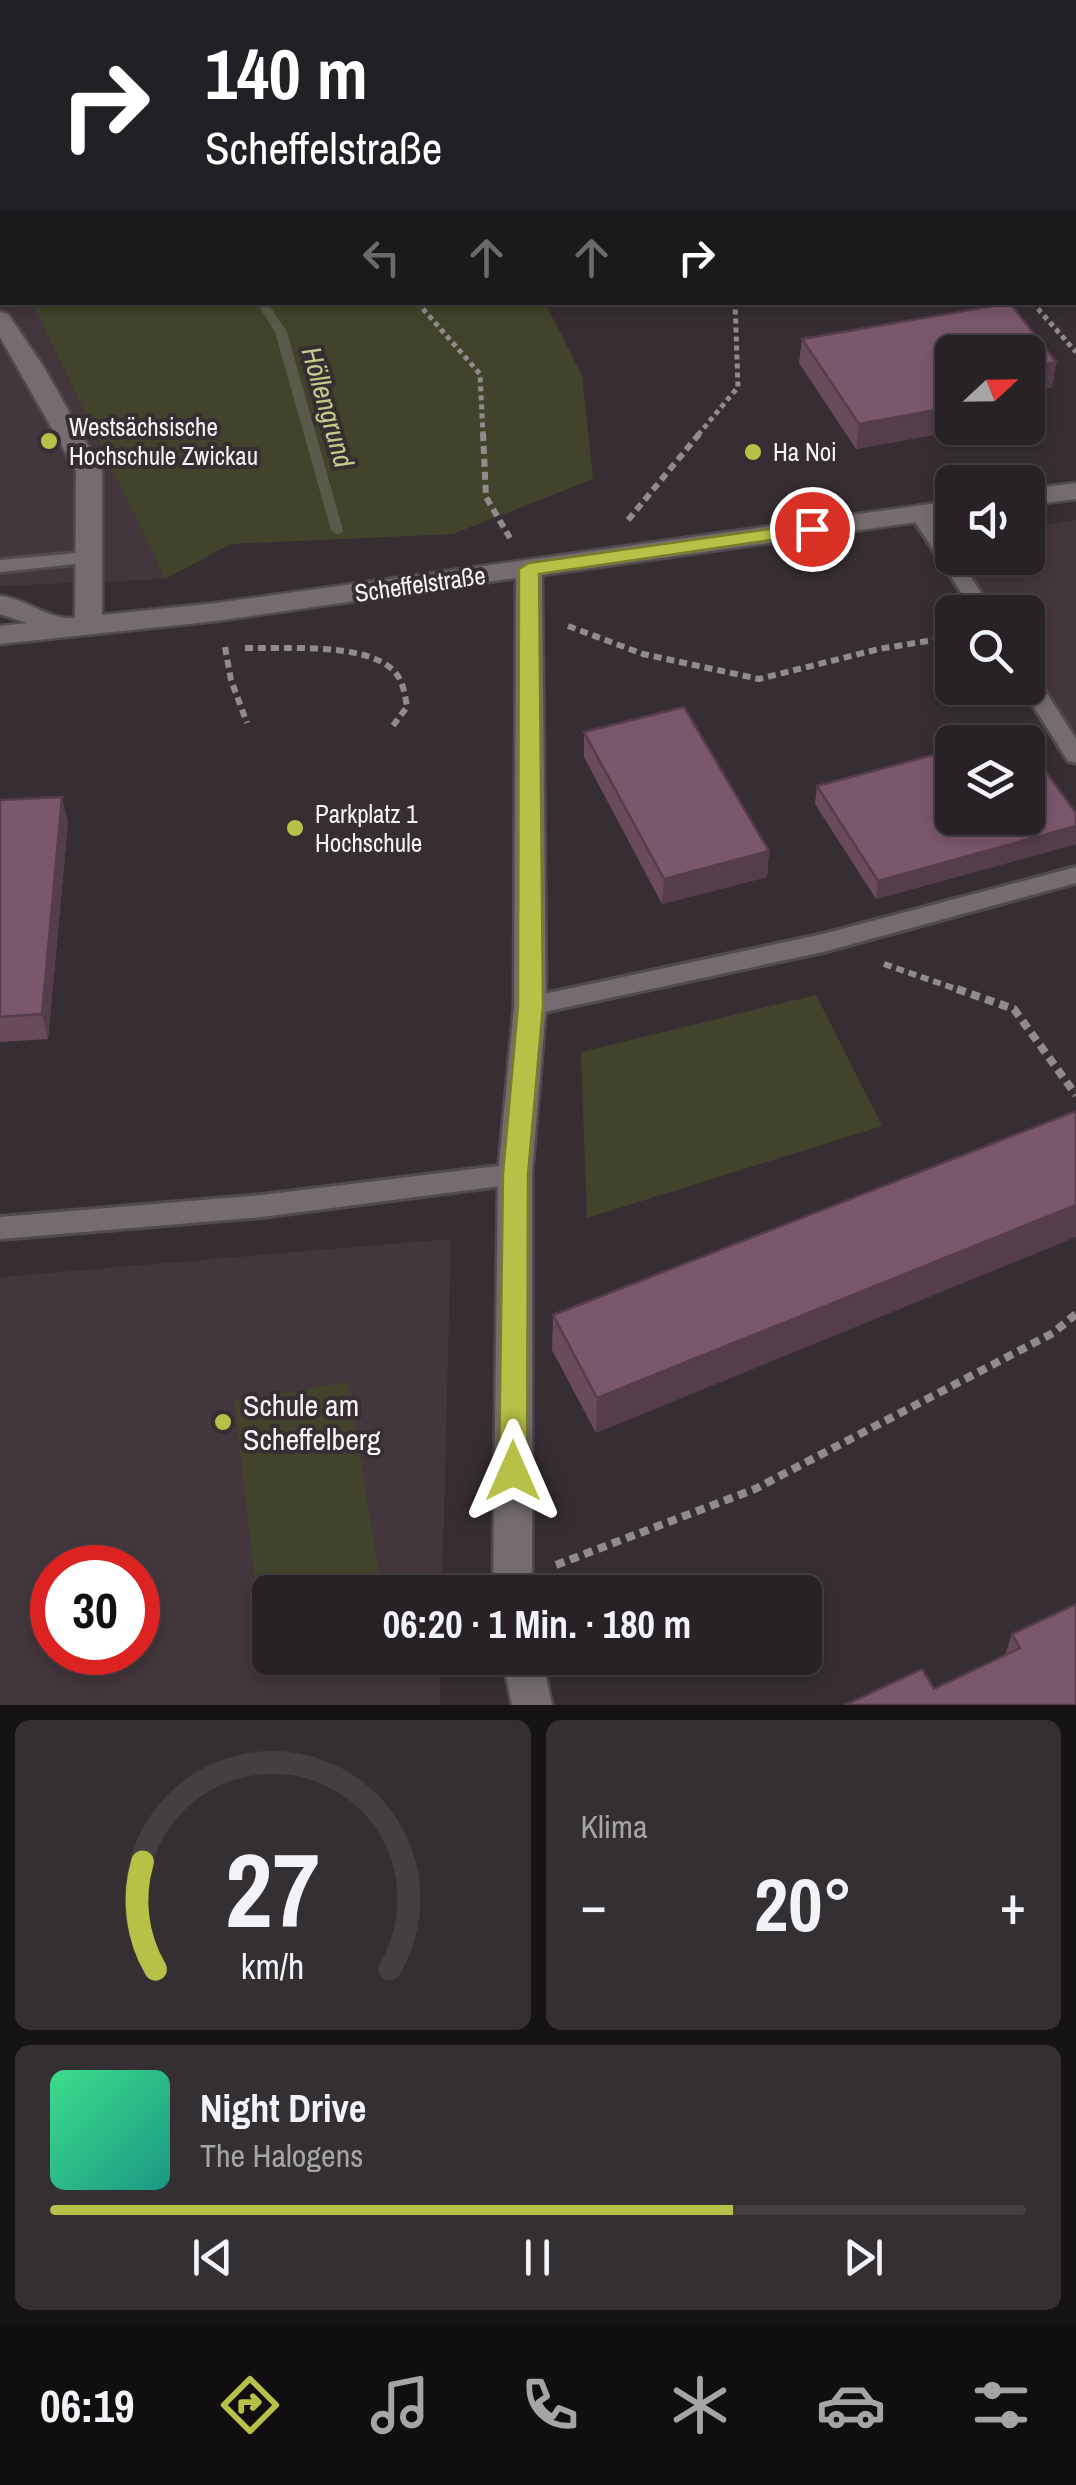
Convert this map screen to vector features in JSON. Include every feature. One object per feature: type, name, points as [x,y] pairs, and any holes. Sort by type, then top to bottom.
[{"type":"street","points":[[0,319],[33,369],[89,471],[86,558],[76,628]]},
{"type":"street","points":[[1045,495],[1076,492]]},
{"type":"street","name":"Scheffelstraße","points":[[0,635],[216,612],[935,512]]},
{"type":"street","points":[[513,1575],[516,1174],[530,1006],[529,569]]},
{"type":"street","name":"Scheffelstraße","points":[[0,605],[76,628]]},
{"type":"street","points":[[526,1675],[532,1705]]},
{"type":"lane","points":[[920,514],[973,595]]},
{"type":"lane","points":[[0,566],[86,558]]},
{"type":"lane","points":[[1044,705],[1076,756]]},
{"type":"lane","points":[[530,1006],[823,942],[1076,875]]},
{"type":"lane","points":[[0,1228],[262,1206],[516,1174]]},
{"type":"path","points":[[420,305],[480,374],[486,498],[529,569]]},
{"type":"path","points":[[596,559],[738,388],[736,305]]},
{"type":"path","points":[[1035,305],[1076,352]]},
{"type":"path","points":[[529,611],[643,654],[759,680],[879,649],[935,641]]},
{"type":"path","points":[[216,612],[247,723]]},
{"type":"path","points":[[225,647],[360,655],[393,669],[407,707],[392,727]]},
{"type":"path","points":[[823,942],[1014,1009],[1076,1095]]},
{"type":"path","points":[[544,1575],[755,1488],[1053,1333],[1076,1314]]},
{"type":"shaded area","name":"Westsächsische Hochschule Zwickau","points":[[0,305],[33,305],[165,579],[0,586]]},
{"type":"shaded area","points":[[1076,520],[1076,756],[1043,705],[1045,595],[973,595],[960,575],[1045,575],[1045,525]]},
{"type":"shaded area","name":"Schule am Scheffelberg","points":[[451,1239],[442,1575],[252,1575],[252,1675],[441,1675],[440,1705],[0,1705],[0,1277]]},
{"type":"green space","points":[[33,305],[546,305],[582,375],[593,479],[453,534],[231,544],[165,579]]},
{"type":"green space","points":[[816,995],[882,1126],[587,1218],[581,1052]]},
{"type":"green space","points":[[348,1382],[379,1575],[255,1575],[234,1401]]},
{"type":"building","points":[[998,305],[1012,305],[1035,335],[935,335],[935,410],[859,424],[802,339]]},
{"type":"building","points":[[1045,348],[1056,362],[1045,364]]},
{"type":"building","points":[[684,707],[769,851],[664,879],[584,732]]},
{"type":"building","points":[[935,755],[935,835],[1044,835],[878,881],[817,786]]},
{"type":"building","points":[[1045,770],[1076,813],[1076,826],[1045,835]]},
{"type":"building","points":[[62,797],[42,1014],[0,1017],[0,800]]},
{"type":"building","points":[[1076,1111],[1076,1205],[597,1398],[553,1315]]},
{"type":"building","points":[[1076,1604],[1076,1705],[845,1705],[922,1669],[934,1689],[1020,1648],[1012,1634]]},
{"type":"waterway","name":"Höllengrund","points":[[263,305],[281,332],[337,530]]},
{"type":"place","name":"Westsächsische Hochschule Zwickau","points":[[49,441]]},
{"type":"place","name":"Ha Noi","points":[[753,452]]},
{"type":"place","name":"Parkplatz 1 Hochschule","points":[[295,828]]},
{"type":"place","name":"Schule am Scheffelberg","points":[[223,1422]]},
{"type":"route","points":[[513,1471],[516,1174],[530,1006],[529,569],[812,529]]}]
